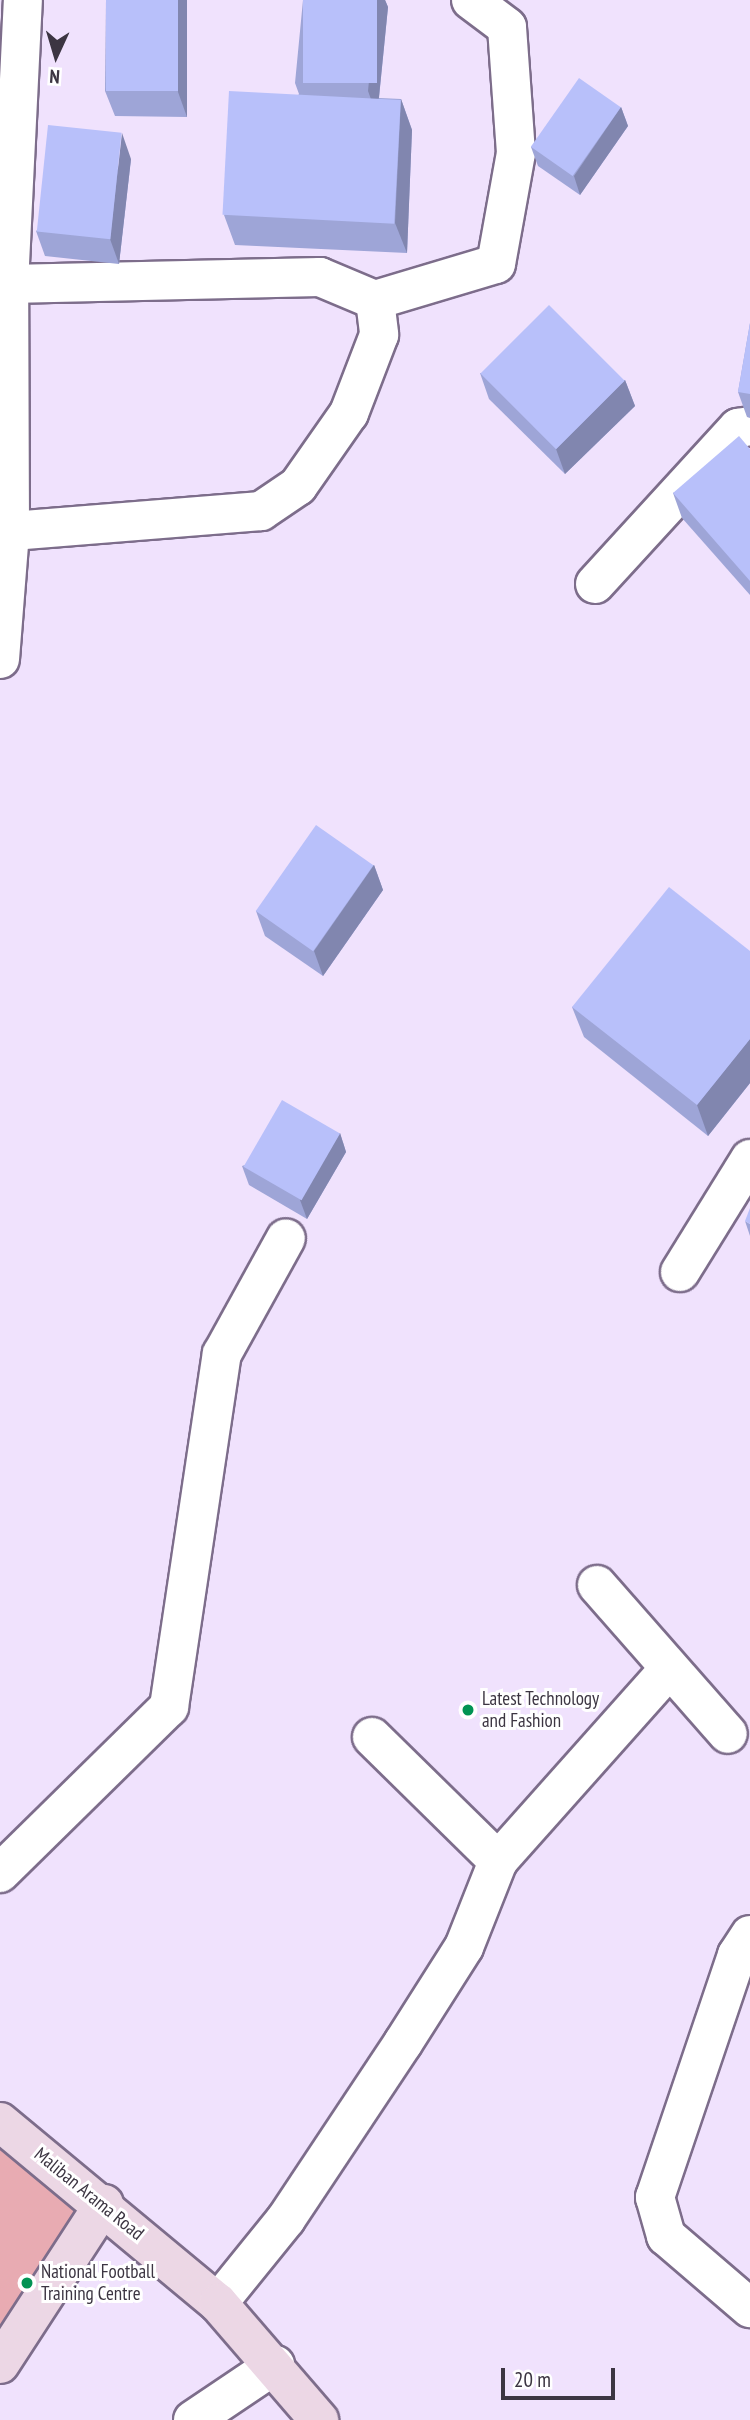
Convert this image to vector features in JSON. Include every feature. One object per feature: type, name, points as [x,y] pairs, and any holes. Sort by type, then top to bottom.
[{"type":"street","points":[[0,659],[10,531],[9,284],[23,0]]},
{"type":"street","points":[[9,284],[320,277],[375,300],[496,264],[516,153],[507,27],[471,0]]},
{"type":"street","points":[[10,531],[261,511],[298,486],[348,413],[379,335],[375,300]]},
{"type":"street","points":[[595,584],[738,428],[750,426]]},
{"type":"street","points":[[680,1272],[750,1159]]},
{"type":"street","points":[[0,1873],[169,1707],[222,1354],[286,1238]]},
{"type":"street","points":[[597,1585],[668,1670],[728,1734]]},
{"type":"street","points":[[218,2302],[286,2219],[464,1947],[498,1861],[668,1670]]},
{"type":"street","points":[[372,1737],[498,1861]]},
{"type":"street","points":[[750,1935],[737,1955],[655,2197],[666,2236],[750,2308]]},
{"type":"street","name":"Maliban Arama Road","points":[[0,2122],[104,2204],[218,2302],[275,2365],[319,2420]]},
{"type":"street","points":[[0,2364],[104,2204]]},
{"type":"street","points":[[193,2420],[275,2365]]},
{"type":"shaded area","name":"National Football Training Centre","points":[[0,2122],[104,2204],[0,2364]]},
{"type":"building","points":[[106,0],[178,0],[178,91],[106,91]]},
{"type":"building","points":[[303,0],[377,0],[377,83],[303,83]]},
{"type":"building","points":[[579,78],[621,107],[573,176],[531,147]]},
{"type":"building","points":[[229,91],[401,100],[394,224],[223,215]]},
{"type":"building","points":[[48,125],[122,133],[110,239],[37,231]]},
{"type":"building","points":[[549,305],[625,381],[556,449],[480,374]]},
{"type":"building","points":[[750,323],[750,394],[738,392]]},
{"type":"building","points":[[739,436],[750,449],[750,581],[673,493]]},
{"type":"building","points":[[316,825],[373,865],[313,951],[256,911]]},
{"type":"building","points":[[669,887],[750,951],[750,1039],[697,1105],[572,1007]]},
{"type":"building","points":[[282,1100],[340,1134],[302,1200],[244,1167]]},
{"type":"building","points":[[750,1208],[750,1224],[745,1221]]},
{"type":"place","name":"Latest Technology and Fashion","points":[[468,1710]]},
{"type":"place","name":"National Football Training Centre","points":[[27,2283]]}]
